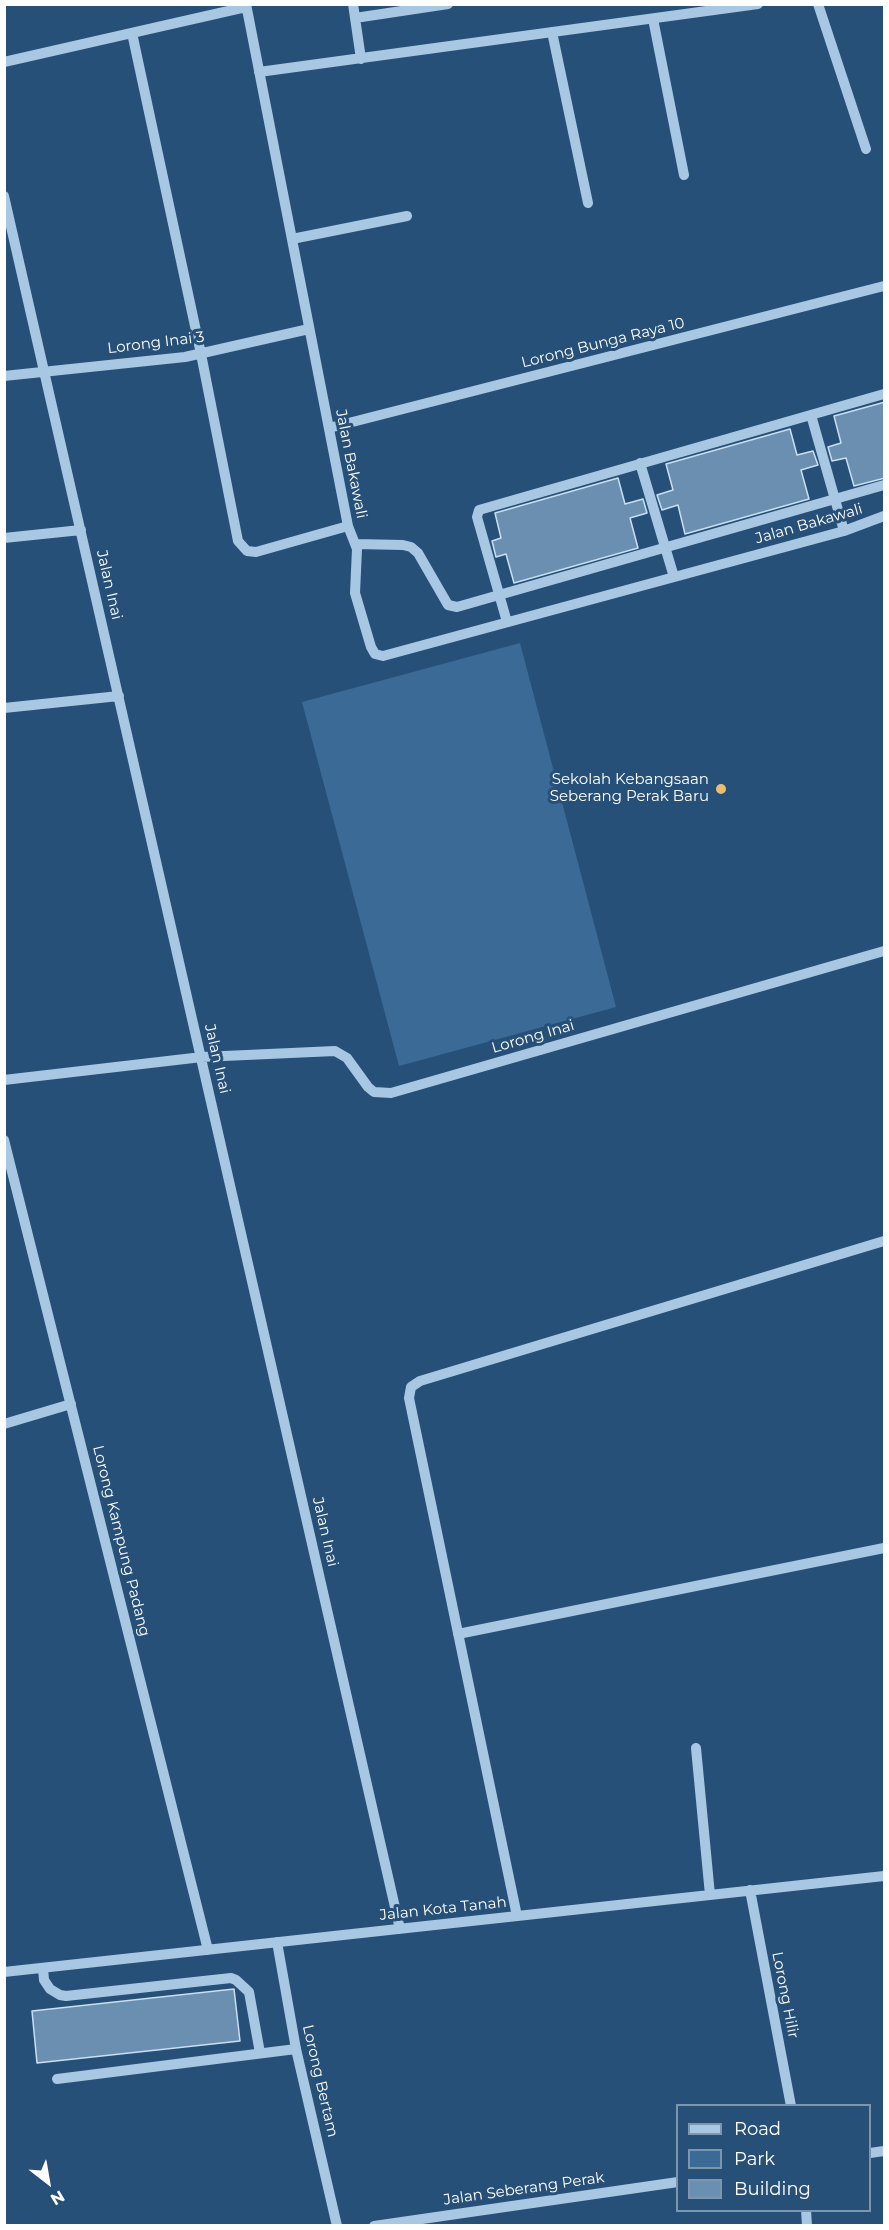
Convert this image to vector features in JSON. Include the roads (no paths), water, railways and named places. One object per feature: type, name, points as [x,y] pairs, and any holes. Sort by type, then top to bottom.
[{"type":"street","points":[[353,4],[361,58]]},
{"type":"street","points":[[355,18],[448,4]]},
{"type":"street","points":[[259,72],[758,4]]},
{"type":"street","points":[[818,4],[866,149]]},
{"type":"street","points":[[4,62],[246,6]]},
{"type":"street","name":"Jalan Bakawali","points":[[246,6],[348,526],[356,544],[355,593],[375,654],[383,656],[844,531],[885,516]]},
{"type":"street","points":[[653,19],[684,175]]},
{"type":"street","points":[[552,32],[588,203]]},
{"type":"street","points":[[132,33],[201,354],[238,541],[247,551],[256,552],[348,526]]},
{"type":"street","name":"Jalan Inai","points":[[4,196],[400,1929]]},
{"type":"street","points":[[292,239],[407,216]]},
{"type":"street","name":"Lorong Bunga Raya 10","points":[[328,428],[885,286]]},
{"type":"street","name":"Lorong Inai 3","points":[[4,376],[201,354],[309,329]]},
{"type":"street","points":[[507,622],[477,517],[479,510],[885,394]]},
{"type":"street","points":[[811,415],[844,531]]},
{"type":"street","points":[[640,464],[674,577]]},
{"type":"street","points":[[356,544],[411,547],[418,554],[452,608],[885,485]]},
{"type":"street","points":[[4,538],[81,530]]},
{"type":"street","points":[[4,708],[119,696]]},
{"type":"street","name":"Lorong Inai","points":[[4,1080],[202,1057],[335,1051],[347,1058],[374,1092],[392,1093],[885,951]]},
{"type":"street","name":"Lorong Kampung Padang","points":[[4,1140],[208,1950]]},
{"type":"street","points":[[517,1916],[409,1398],[411,1387],[420,1381],[885,1241]]},
{"type":"street","points":[[4,1424],[71,1404]]},
{"type":"street","points":[[458,1634],[885,1548]]},
{"type":"street","points":[[696,1748],[710,1895]]},
{"type":"street","name":"Jalan Kota Tanah","points":[[4,1972],[885,1876]]},
{"type":"street","name":"Lorong Hilir","points":[[750,1890],[791,2104]]},
{"type":"street","name":"Lorong Bertam","points":[[277,1942],[296,2049],[337,2226]]},
{"type":"street","points":[[43,1968],[44,1980],[50,1989],[66,1996],[231,1978],[249,1992],[260,2053]]},
{"type":"street","points":[[57,2079],[296,2049]]},
{"type":"street","name":"Jalan Seberang Perak","points":[[374,2226],[676,2182]]},
{"type":"place","name":"Sekolah Kebangsaan Seberang Perak Baru","points":[[721,789]]}]
